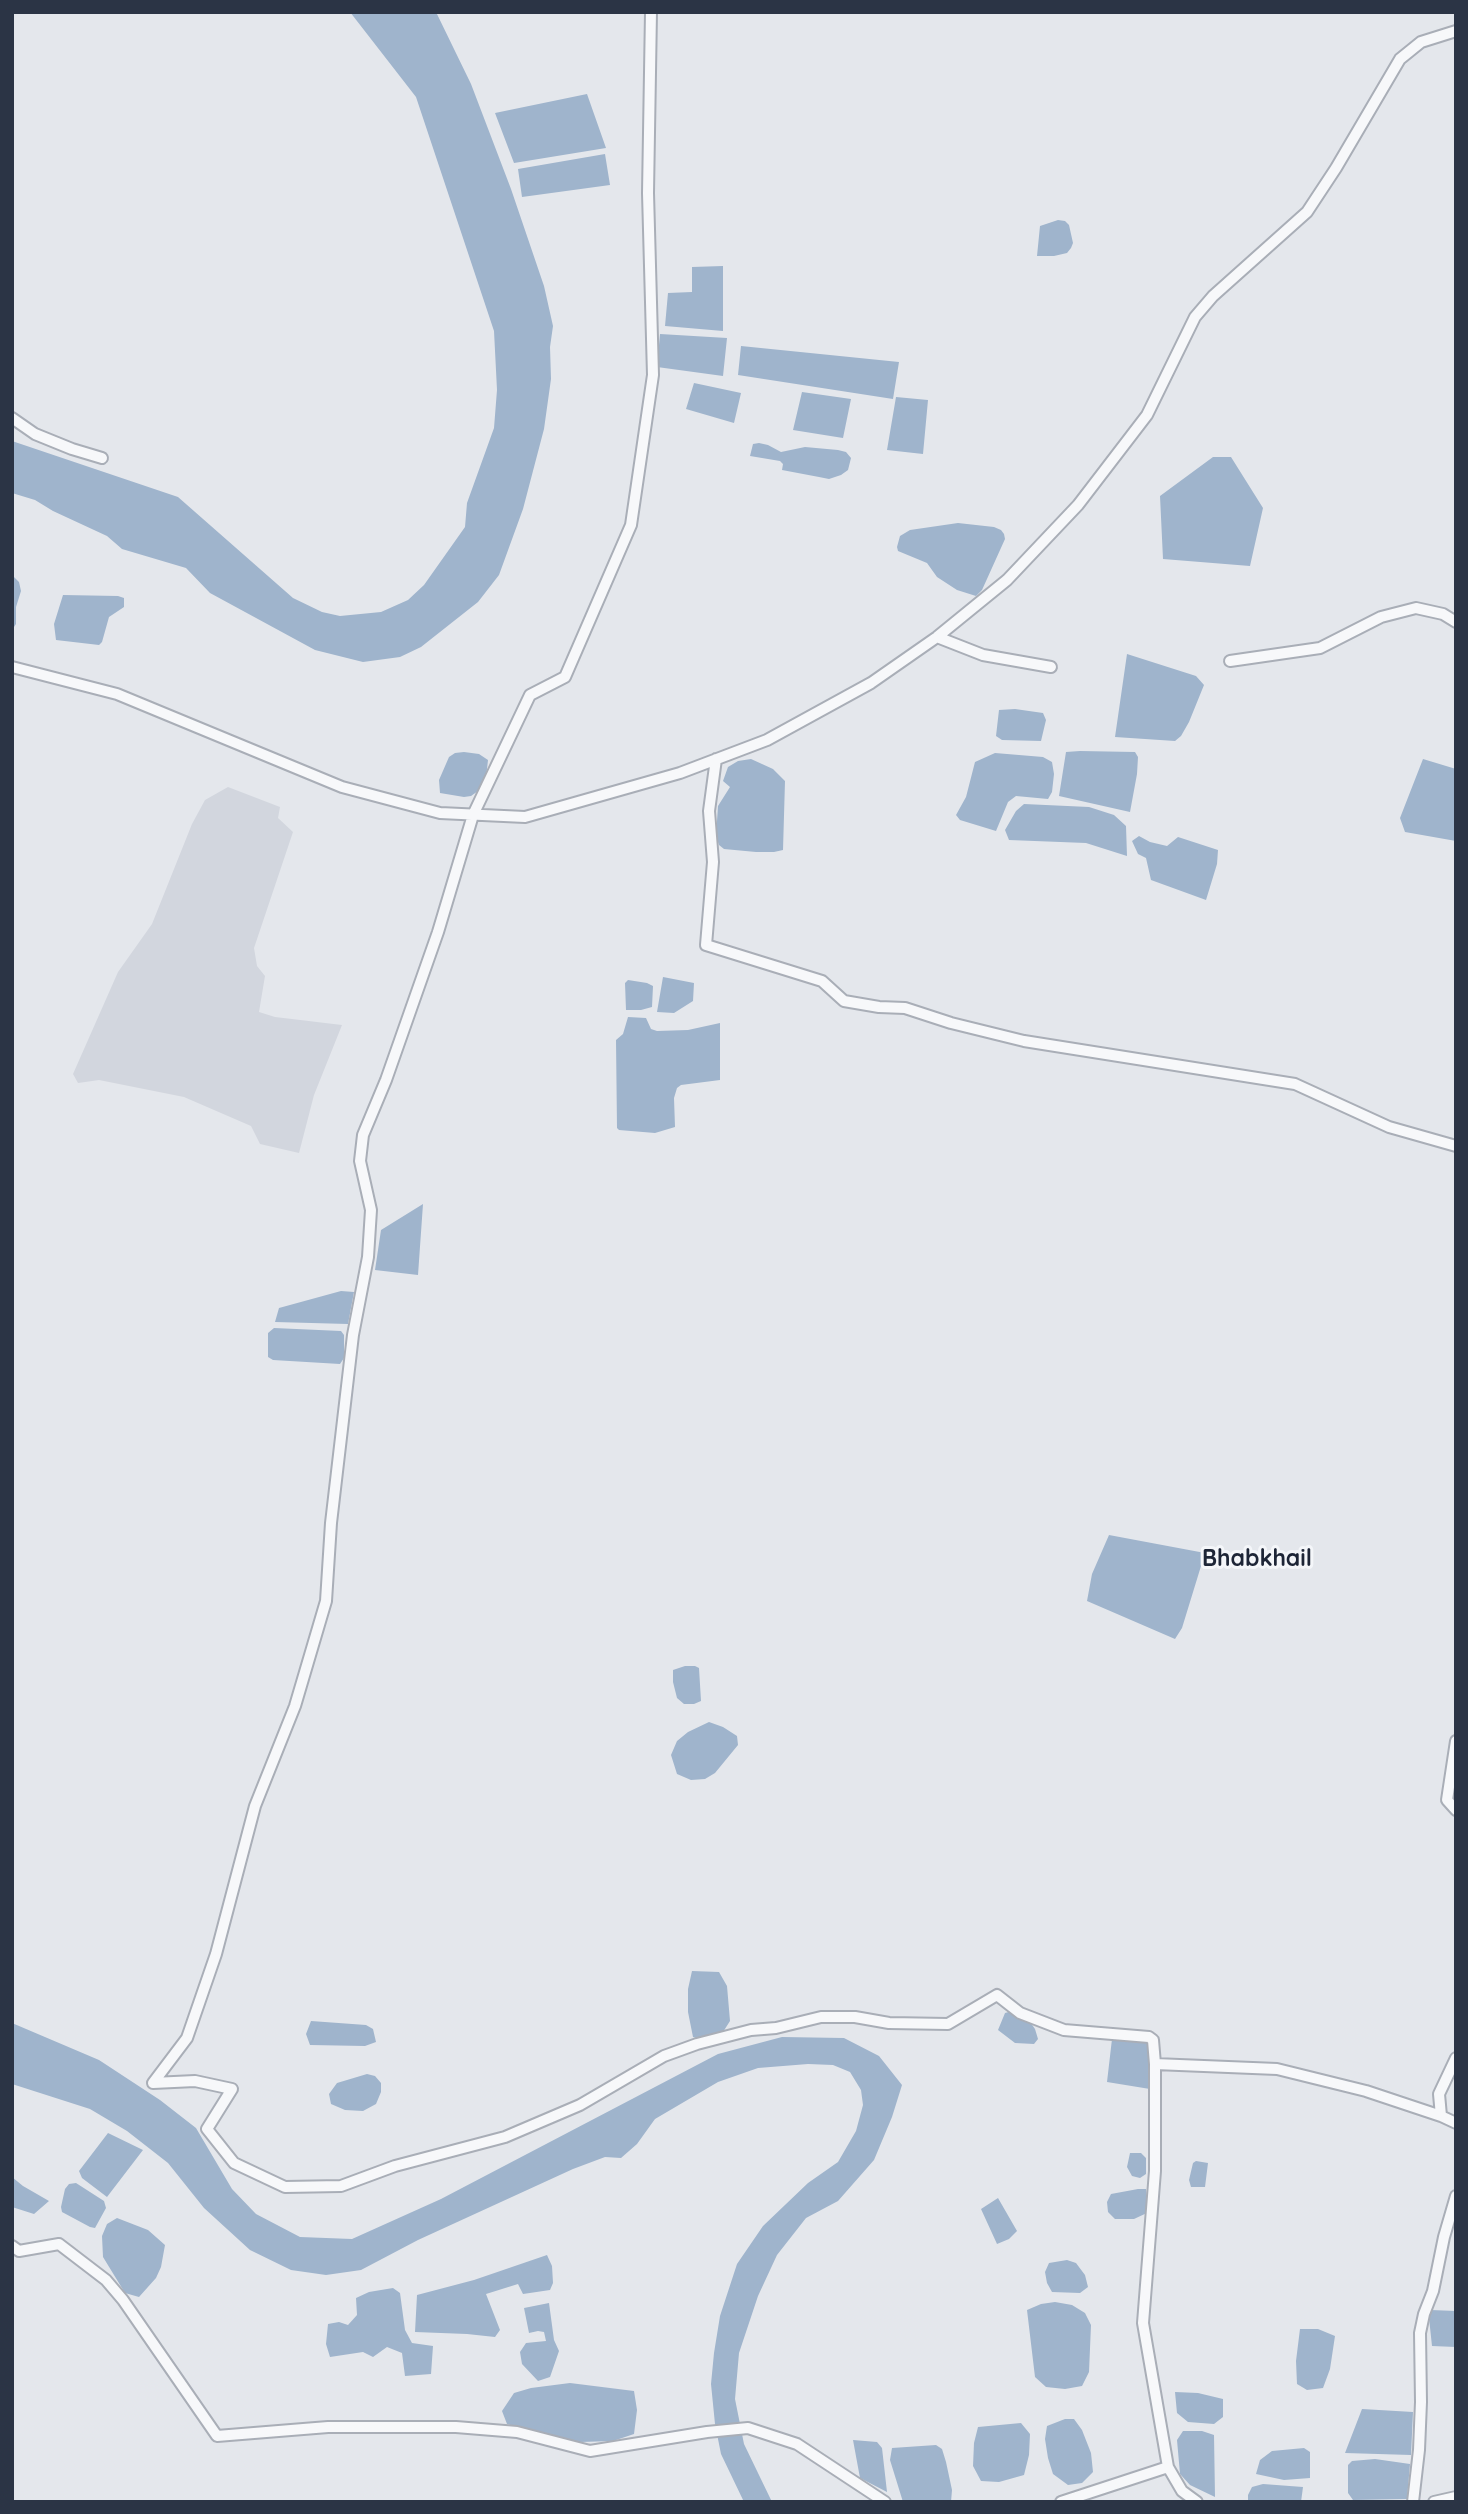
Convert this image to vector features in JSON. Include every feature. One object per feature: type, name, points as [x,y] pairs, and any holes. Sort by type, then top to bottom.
[{"type":"street","points":[[651,12],[648,193],[653,375],[631,525],[565,677],[530,695],[473,815],[438,932],[386,1080],[363,1135],[360,1161],[371,1210],[368,1257],[353,1335],[331,1523],[326,1601],[295,1706],[255,1805],[216,1954],[187,2038],[153,2083],[195,2081],[232,2090],[207,2129],[234,2163],[285,2186],[341,2186],[396,2166],[505,2137],[580,2105],[664,2056],[697,2044],[751,2030],[776,2028],[821,2017],[855,2017],[889,2024],[948,2024],[997,1996],[1020,2013],[1064,2030],[1149,2037],[1153,2040],[1155,2064],[1154,2171],[1143,2323],[1168,2467],[1182,2491],[1197,2502]]},
{"type":"street","points":[[12,667],[117,694],[342,787],[439,813],[525,817],[680,774],[767,740],[871,683],[937,637],[1007,580],[1078,505],[1147,415],[1195,317],[1213,296],[1307,212],[1343,157],[1400,59],[1421,42],[1456,31]]},
{"type":"street","points":[[12,418],[35,434],[102,458]]},
{"type":"street","points":[[1230,661],[1320,648],[1381,617],[1416,608],[1443,614],[1456,622]]},
{"type":"street","points":[[937,637],[983,655],[1051,667]]},
{"type":"street","points":[[716,759],[709,811],[713,862],[706,945],[822,981],[844,1001],[905,1008],[951,1023],[1024,1041],[1295,1084],[1389,1127],[1456,1146]]},
{"type":"street","points":[[1456,1741],[1447,1800],[1456,1810]]},
{"type":"street","points":[[1441,2116],[1439,2094],[1456,2058]]},
{"type":"street","points":[[1155,2064],[1277,2069],[1366,2091],[1456,2123]]},
{"type":"street","points":[[1413,2502],[1421,2402],[1420,2333],[1456,2196]]},
{"type":"street","points":[[12,2246],[19,2250],[59,2244],[106,2280],[123,2300],[217,2436],[328,2427],[456,2427],[517,2432],[590,2451],[748,2428],[797,2444],[884,2502]]},
{"type":"street","points":[[1061,2502],[1168,2467]]},
{"type":"street","points":[[1434,2502],[1456,2497]]},
{"type":"shaded area","points":[[228,787],[280,807],[278,818],[293,832],[254,948],[257,966],[265,976],[259,1012],[275,1017],[342,1025],[314,1095],[299,1153],[260,1144],[251,1126],[184,1097],[99,1080],[78,1083],[73,1074],[118,972],[152,924],[192,824],[205,800]]},
{"type":"water","points":[[350,12],[436,12],[471,84],[511,189],[544,286],[553,326],[550,347],[551,379],[544,429],[523,509],[499,575],[478,602],[421,647],[400,657],[363,662],[315,650],[210,593],[186,568],[122,549],[107,536],[35,500],[12,493],[12,441],[178,497],[293,598],[322,612],[340,616],[381,612],[408,600],[424,585],[465,527],[467,503],[494,428],[497,390],[494,331],[416,97]]},
{"type":"water","points":[[587,94],[606,148],[514,163],[495,113]]},
{"type":"water","points":[[605,154],[610,185],[522,197],[518,169]]},
{"type":"water","points":[[1058,220],[1069,225],[1073,243],[1071,248],[1067,253],[1037,256],[1040,226]]},
{"type":"water","points":[[723,266],[723,331],[665,326],[668,293],[692,292],[692,267]]},
{"type":"water","points":[[660,334],[727,338],[723,376],[657,367]]},
{"type":"water","points":[[741,346],[899,362],[893,399],[738,375]]},
{"type":"water","points":[[694,383],[741,393],[734,423],[686,409]]},
{"type":"water","points":[[802,392],[851,399],[843,438],[793,430]]},
{"type":"water","points":[[896,397],[928,400],[923,454],[887,450]]},
{"type":"water","points":[[759,443],[781,452],[805,447],[838,450],[846,452],[851,458],[848,470],[829,479],[782,470],[783,464],[780,461],[750,456],[753,444]]},
{"type":"water","points":[[1213,457],[1231,457],[1263,508],[1250,566],[1163,559],[1160,496]]},
{"type":"water","points":[[958,523],[994,527],[1004,534],[1005,539],[982,590],[976,596],[957,590],[937,577],[927,563],[898,551],[897,547],[900,536],[910,530]]},
{"type":"water","points":[[12,575],[19,582],[21,591],[16,607],[16,624],[12,630]]},
{"type":"water","points":[[63,595],[118,596],[124,598],[124,607],[109,617],[99,645],[56,640],[54,624]]},
{"type":"water","points":[[1127,654],[1196,676],[1204,685],[1189,722],[1175,741],[1115,737]]},
{"type":"water","points":[[999,710],[1043,713],[1046,720],[1041,741],[1002,740],[996,736]]},
{"type":"water","points":[[464,752],[479,754],[488,760],[486,778],[478,791],[471,796],[440,793],[439,780],[449,757]]},
{"type":"water","points":[[1066,752],[1135,752],[1138,757],[1137,774],[1130,812],[1059,796]]},
{"type":"water","points":[[995,753],[1043,757],[1052,762],[1054,774],[1052,792],[1048,799],[1016,796],[1008,802],[996,831],[960,820],[956,815],[966,797],[975,762]]},
{"type":"water","points":[[751,759],[773,769],[785,781],[783,850],[756,852],[724,849],[719,845],[716,836],[718,806],[730,787],[723,781],[728,767],[738,761]]},
{"type":"water","points":[[1423,759],[1456,769],[1456,841],[1405,832],[1400,818]]},
{"type":"water","points":[[1024,804],[1089,807],[1114,815],[1126,826],[1127,856],[1086,843],[1009,840],[1005,830],[1016,811]]},
{"type":"water","points":[[1139,836],[1167,846],[1178,837],[1218,850],[1217,864],[1206,900],[1151,880],[1146,858],[1138,854],[1132,841]]},
{"type":"water","points":[[663,977],[694,983],[693,1001],[674,1013],[657,1012]]},
{"type":"water","points":[[628,980],[653,986],[652,1007],[626,1010],[625,983]]},
{"type":"water","points":[[628,1017],[646,1018],[651,1029],[657,1031],[688,1030],[720,1023],[720,1080],[681,1085],[677,1088],[674,1098],[675,1127],[655,1133],[617,1128],[616,1040],[623,1034]]},
{"type":"water","points":[[423,1204],[418,1275],[375,1270],[381,1230]]},
{"type":"water","points":[[341,1291],[354,1292],[348,1324],[275,1322],[279,1308]]},
{"type":"water","points":[[274,1328],[341,1331],[344,1335],[344,1358],[340,1364],[273,1360],[268,1357],[268,1333]]},
{"type":"water","points":[[1109,1535],[1205,1553],[1182,1628],[1175,1639],[1087,1601],[1092,1574]]},
{"type":"water","points":[[685,1666],[699,1668],[701,1701],[694,1704],[684,1704],[677,1698],[673,1682],[673,1670]]},
{"type":"water","points":[[709,1722],[737,1736],[738,1745],[715,1773],[705,1779],[691,1780],[677,1774],[671,1755],[677,1741],[688,1732]]},
{"type":"water","points":[[692,1971],[719,1972],[727,1986],[730,2021],[723,2032],[702,2040],[693,2037],[688,2012],[688,1989]]},
{"type":"water","points":[[1012,2011],[1028,2019],[1035,2029],[1038,2039],[1034,2044],[1015,2043],[998,2030],[1005,2013]]},
{"type":"water","points":[[311,2021],[366,2025],[373,2029],[376,2042],[365,2046],[310,2045],[306,2034]]},
{"type":"water","points":[[12,2023],[99,2060],[160,2100],[196,2128],[232,2189],[256,2214],[300,2237],[352,2239],[441,2199],[718,2054],[782,2037],[844,2038],[879,2056],[902,2085],[874,2160],[838,2201],[806,2218],[777,2255],[758,2296],[739,2353],[735,2399],[744,2444],[772,2502],[744,2502],[721,2454],[711,2384],[720,2316],[737,2264],[763,2226],[808,2183],[838,2162],[856,2131],[863,2105],[861,2090],[850,2072],[833,2065],[808,2064],[758,2068],[718,2082],[655,2119],[637,2144],[621,2158],[605,2157],[573,2169],[418,2240],[361,2270],[326,2275],[291,2270],[250,2250],[204,2208],[168,2163],[127,2131],[90,2109],[12,2084]]},
{"type":"water","points":[[1112,2039],[1151,2040],[1150,2089],[1107,2082]]},
{"type":"water","points":[[367,2074],[375,2076],[381,2083],[376,2104],[363,2111],[345,2110],[331,2104],[329,2094],[337,2083]]},
{"type":"water","points":[[108,2133],[143,2150],[107,2197],[82,2178],[79,2171]]},
{"type":"water","points":[[1130,2153],[1141,2153],[1146,2158],[1146,2174],[1140,2178],[1132,2176],[1127,2167]]},
{"type":"water","points":[[1193,2163],[1208,2163],[1205,2187],[1191,2187],[1189,2180]]},
{"type":"water","points":[[12,2177],[49,2201],[34,2214],[12,2207]]},
{"type":"water","points":[[76,2183],[104,2201],[106,2208],[95,2228],[62,2212],[65,2189],[69,2184]]},
{"type":"water","points":[[1146,2189],[1149,2212],[1134,2219],[1115,2219],[1108,2212],[1107,2202],[1111,2194]]},
{"type":"water","points":[[998,2198],[1017,2231],[1009,2239],[997,2244],[981,2209]]},
{"type":"water","points":[[117,2218],[148,2230],[165,2245],[156,2278],[139,2297],[125,2293],[103,2257],[102,2236],[107,2224]]},
{"type":"water","points":[[547,2255],[552,2266],[553,2283],[550,2290],[523,2294],[518,2284],[486,2294],[500,2330],[495,2337],[415,2332],[417,2295],[474,2280]]},
{"type":"water","points":[[1067,2260],[1076,2263],[1085,2275],[1088,2287],[1080,2293],[1052,2292],[1047,2283],[1045,2272],[1049,2263]]},
{"type":"water","points":[[393,2288],[400,2293],[405,2330],[412,2343],[433,2346],[431,2374],[405,2376],[402,2353],[387,2347],[373,2357],[363,2352],[330,2357],[326,2344],[328,2324],[339,2322],[348,2325],[357,2315],[356,2298],[369,2292]]},
{"type":"water","points":[[1055,2302],[1072,2305],[1085,2313],[1091,2325],[1089,2372],[1082,2386],[1065,2389],[1046,2387],[1035,2377],[1027,2310]]},
{"type":"water","points":[[549,2303],[554,2340],[559,2351],[550,2377],[538,2381],[522,2364],[520,2352],[526,2343],[546,2341],[544,2332],[529,2333],[524,2308]]},
{"type":"water","points":[[1431,2310],[1456,2311],[1456,2347],[1432,2346],[1429,2318]]},
{"type":"water","points":[[1300,2329],[1318,2329],[1335,2336],[1330,2369],[1323,2388],[1307,2390],[1297,2384],[1296,2361]]},
{"type":"water","points":[[570,2383],[634,2391],[637,2410],[634,2434],[613,2441],[580,2442],[554,2438],[507,2424],[502,2411],[514,2393]]},
{"type":"water","points":[[1175,2392],[1198,2393],[1223,2399],[1223,2417],[1214,2424],[1188,2422],[1177,2413]]},
{"type":"water","points":[[1362,2409],[1413,2412],[1411,2455],[1345,2453]]},
{"type":"water","points":[[1065,2419],[1074,2419],[1082,2430],[1091,2453],[1093,2472],[1082,2483],[1068,2485],[1053,2474],[1048,2458],[1045,2439],[1047,2426]]},
{"type":"water","points":[[1021,2423],[1030,2434],[1024,2475],[999,2482],[981,2481],[973,2466],[978,2427]]},
{"type":"water","points":[[1183,2431],[1202,2431],[1214,2435],[1215,2497],[1190,2485],[1180,2474],[1177,2440]]},
{"type":"water","points":[[853,2440],[877,2442],[882,2448],[887,2492],[860,2478]]},
{"type":"water","points":[[936,2445],[942,2449],[946,2462],[952,2490],[951,2502],[903,2502],[890,2460],[892,2448]]},
{"type":"water","points":[[1304,2448],[1310,2452],[1310,2478],[1284,2480],[1256,2474],[1260,2460],[1272,2451]]},
{"type":"water","points":[[1375,2459],[1410,2464],[1407,2499],[1353,2500],[1348,2493],[1348,2465],[1352,2461]]},
{"type":"water","points":[[1263,2484],[1303,2487],[1301,2502],[1248,2502],[1252,2487]]},
{"type":"district","name":"Bhabkhail","points":[[1257,1559]]}]
